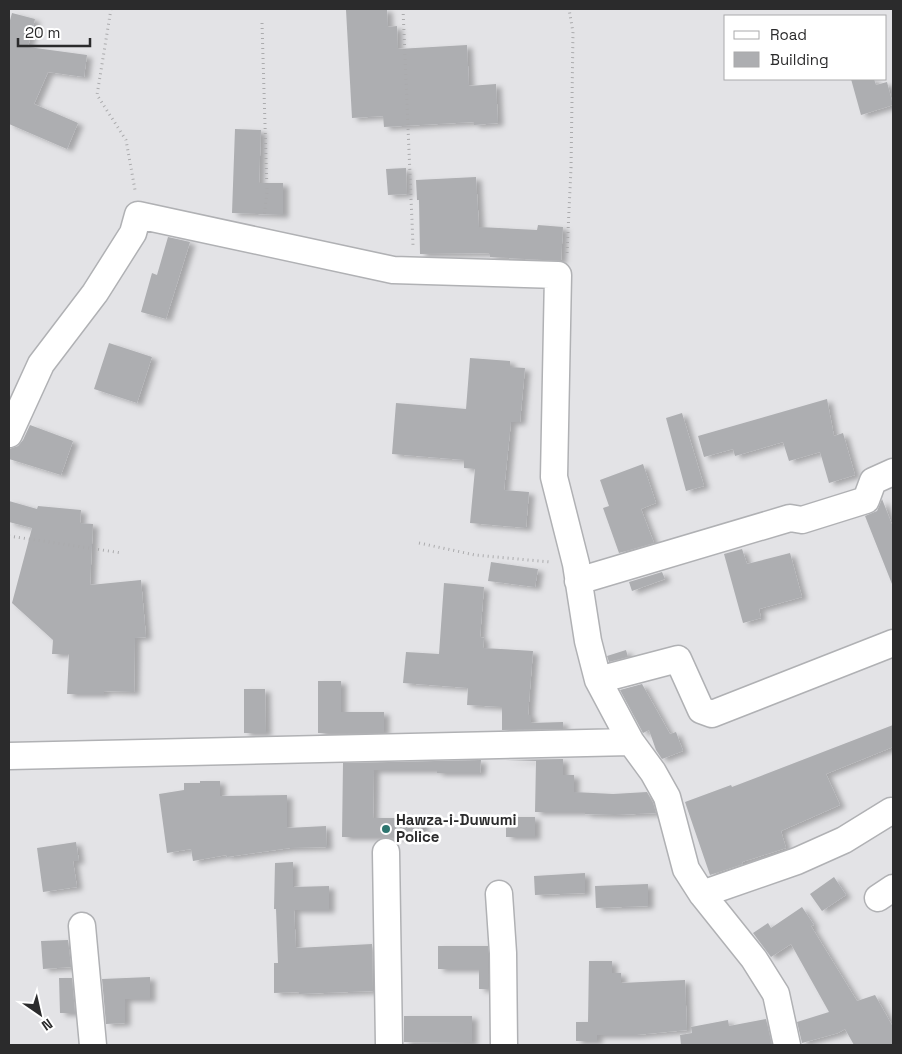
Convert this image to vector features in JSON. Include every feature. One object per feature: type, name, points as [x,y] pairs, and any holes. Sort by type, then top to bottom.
[{"type":"lane","points":[[10,428],[41,364],[100,285],[133,233],[138,215],[393,270],[558,275],[554,477],[577,573],[588,641],[598,680],[631,742],[653,772],[666,797],[686,869],[702,894],[754,959],[776,994],[787,1045]]},
{"type":"lane","points":[[577,573],[790,518],[802,520],[866,500],[873,481],[893,472]]},
{"type":"lane","points":[[598,680],[678,659],[701,710],[712,714],[893,643]]},
{"type":"lane","points":[[9,756],[631,742]]},
{"type":"lane","points":[[702,894],[797,861],[844,840],[891,811]]},
{"type":"lane","points":[[386,852],[389,1045]]},
{"type":"lane","points":[[499,894],[504,1045]]},
{"type":"lane","points":[[82,926],[93,1045]]},
{"type":"path","points":[[111,9],[97,95],[126,140],[132,167],[138,215]]},
{"type":"path","points":[[403,9],[414,271]]},
{"type":"path","points":[[558,275],[566,268],[571,168],[573,32],[568,9]]},
{"type":"path","points":[[262,23],[267,192],[262,243]]},
{"type":"path","points":[[9,536],[122,553]]},
{"type":"path","points":[[419,543],[577,573]]},
{"type":"building","points":[[387,9],[388,27],[397,26],[398,49],[467,45],[469,86],[496,84],[498,123],[474,125],[474,122],[384,127],[383,116],[352,118],[346,10]]},
{"type":"building","points":[[12,13],[35,19],[28,47],[87,55],[84,77],[48,72],[34,104],[78,123],[67,149],[9,124],[9,24]]},
{"type":"building","points":[[851,80],[874,80],[876,85],[887,82],[893,105],[861,115]]},
{"type":"building","points":[[235,129],[261,130],[259,183],[283,183],[283,215],[232,213]]},
{"type":"building","points":[[406,168],[407,194],[388,195],[386,169]]},
{"type":"building","points":[[476,177],[479,227],[537,230],[538,225],[563,227],[561,261],[490,257],[490,253],[420,254],[419,200],[417,200],[416,180]]},
{"type":"building","points":[[168,237],[190,242],[166,319],[141,312],[152,273],[157,275]]},
{"type":"building","points":[[109,343],[152,357],[137,403],[94,389]]},
{"type":"building","points":[[470,358],[510,361],[510,367],[525,368],[520,422],[511,422],[504,490],[529,492],[526,528],[470,523],[475,469],[464,468],[464,460],[392,454],[396,403],[466,409]]},
{"type":"building","points":[[827,399],[834,436],[843,433],[855,475],[829,483],[820,452],[789,461],[783,442],[735,456],[733,449],[704,457],[698,436]]},
{"type":"building","points":[[682,413],[704,486],[686,491],[666,418]]},
{"type":"building","points":[[30,425],[73,441],[61,475],[9,459],[9,449],[18,446]]},
{"type":"building","points":[[643,464],[656,503],[641,509],[654,543],[619,553],[603,508],[609,506],[600,480]]},
{"type":"building","points":[[882,499],[893,527],[892,584],[865,516],[877,511]]},
{"type":"building","points":[[9,501],[37,509],[38,506],[81,510],[80,523],[93,524],[90,585],[141,580],[146,637],[135,638],[134,692],[104,691],[104,694],[67,694],[69,654],[52,654],[53,640],[12,603],[32,528],[9,522]]},
{"type":"building","points":[[742,549],[747,564],[790,553],[802,597],[759,609],[761,618],[743,623],[724,554]]},
{"type":"building","points":[[491,562],[538,569],[535,587],[488,581]]},
{"type":"building","points":[[662,572],[665,579],[632,591],[629,582]]},
{"type":"building","points":[[444,583],[484,587],[480,637],[484,638],[483,648],[533,651],[528,715],[531,715],[531,723],[563,722],[563,729],[502,730],[502,707],[467,705],[468,688],[403,683],[406,652],[439,654]]},
{"type":"building","points":[[626,650],[628,657],[609,662],[607,656]]},
{"type":"building","points":[[318,681],[341,681],[341,712],[384,712],[384,733],[318,733]]},
{"type":"building","points":[[642,684],[670,734],[676,732],[683,751],[662,759],[656,750],[649,730],[643,733],[620,690]]},
{"type":"building","points":[[244,689],[265,689],[266,733],[244,733]]},
{"type":"building","points":[[893,725],[893,747],[826,774],[840,805],[781,831],[786,848],[742,862],[743,864],[710,875],[685,802],[731,785],[732,787]]},
{"type":"building","points":[[563,759],[563,775],[574,775],[574,792],[613,794],[647,792],[656,813],[615,815],[585,814],[585,812],[535,812],[536,761],[505,760]]},
{"type":"building","points":[[481,760],[480,773],[437,773],[437,770],[374,770],[373,818],[423,818],[423,837],[342,837],[343,763]]},
{"type":"building","points":[[200,781],[220,781],[220,796],[287,795],[287,828],[326,826],[327,847],[290,848],[227,857],[226,855],[193,861],[191,849],[167,853],[159,794],[184,790],[184,783],[200,783]]},
{"type":"building","points":[[506,817],[535,817],[535,837],[506,837]]},
{"type":"building","points":[[76,842],[79,861],[73,861],[77,887],[43,892],[37,848]]},
{"type":"building","points":[[293,862],[293,887],[329,886],[329,910],[294,910],[296,948],[372,944],[373,991],[299,994],[299,992],[274,993],[274,963],[278,963],[276,909],[274,909],[275,863]]},
{"type":"building","points":[[585,873],[585,893],[535,895],[534,876]]},
{"type":"building","points":[[834,877],[846,895],[822,911],[810,894]]},
{"type":"building","points":[[648,884],[648,906],[596,908],[595,886]]},
{"type":"building","points":[[802,907],[814,925],[811,926],[857,1001],[875,995],[893,1027],[893,1045],[854,1045],[845,1029],[838,1033],[802,1043],[797,1022],[829,1012],[791,944],[771,957],[753,933],[768,923],[771,928]]},
{"type":"building","points":[[68,940],[71,967],[43,969],[41,941]]},
{"type":"building","points":[[438,946],[488,946],[488,989],[479,989],[479,969],[438,969]]},
{"type":"building","points":[[589,961],[612,961],[612,973],[621,973],[621,983],[685,980],[687,1030],[636,1035],[597,1035],[597,1041],[576,1041],[576,1022],[588,1022]]},
{"type":"building","points":[[150,977],[150,999],[125,999],[125,1023],[106,1024],[102,979]]},
{"type":"building","points":[[59,978],[72,978],[75,1013],[60,1013]]},
{"type":"building","points":[[404,1016],[472,1016],[472,1043],[404,1042]]},
{"type":"building","points":[[766,1019],[772,1045],[681,1045],[680,1035],[692,1033],[691,1027],[728,1020],[729,1026]]},
{"type":"place","name":"Hawza-i-Duwumi Police","points":[[386,829]]}]
